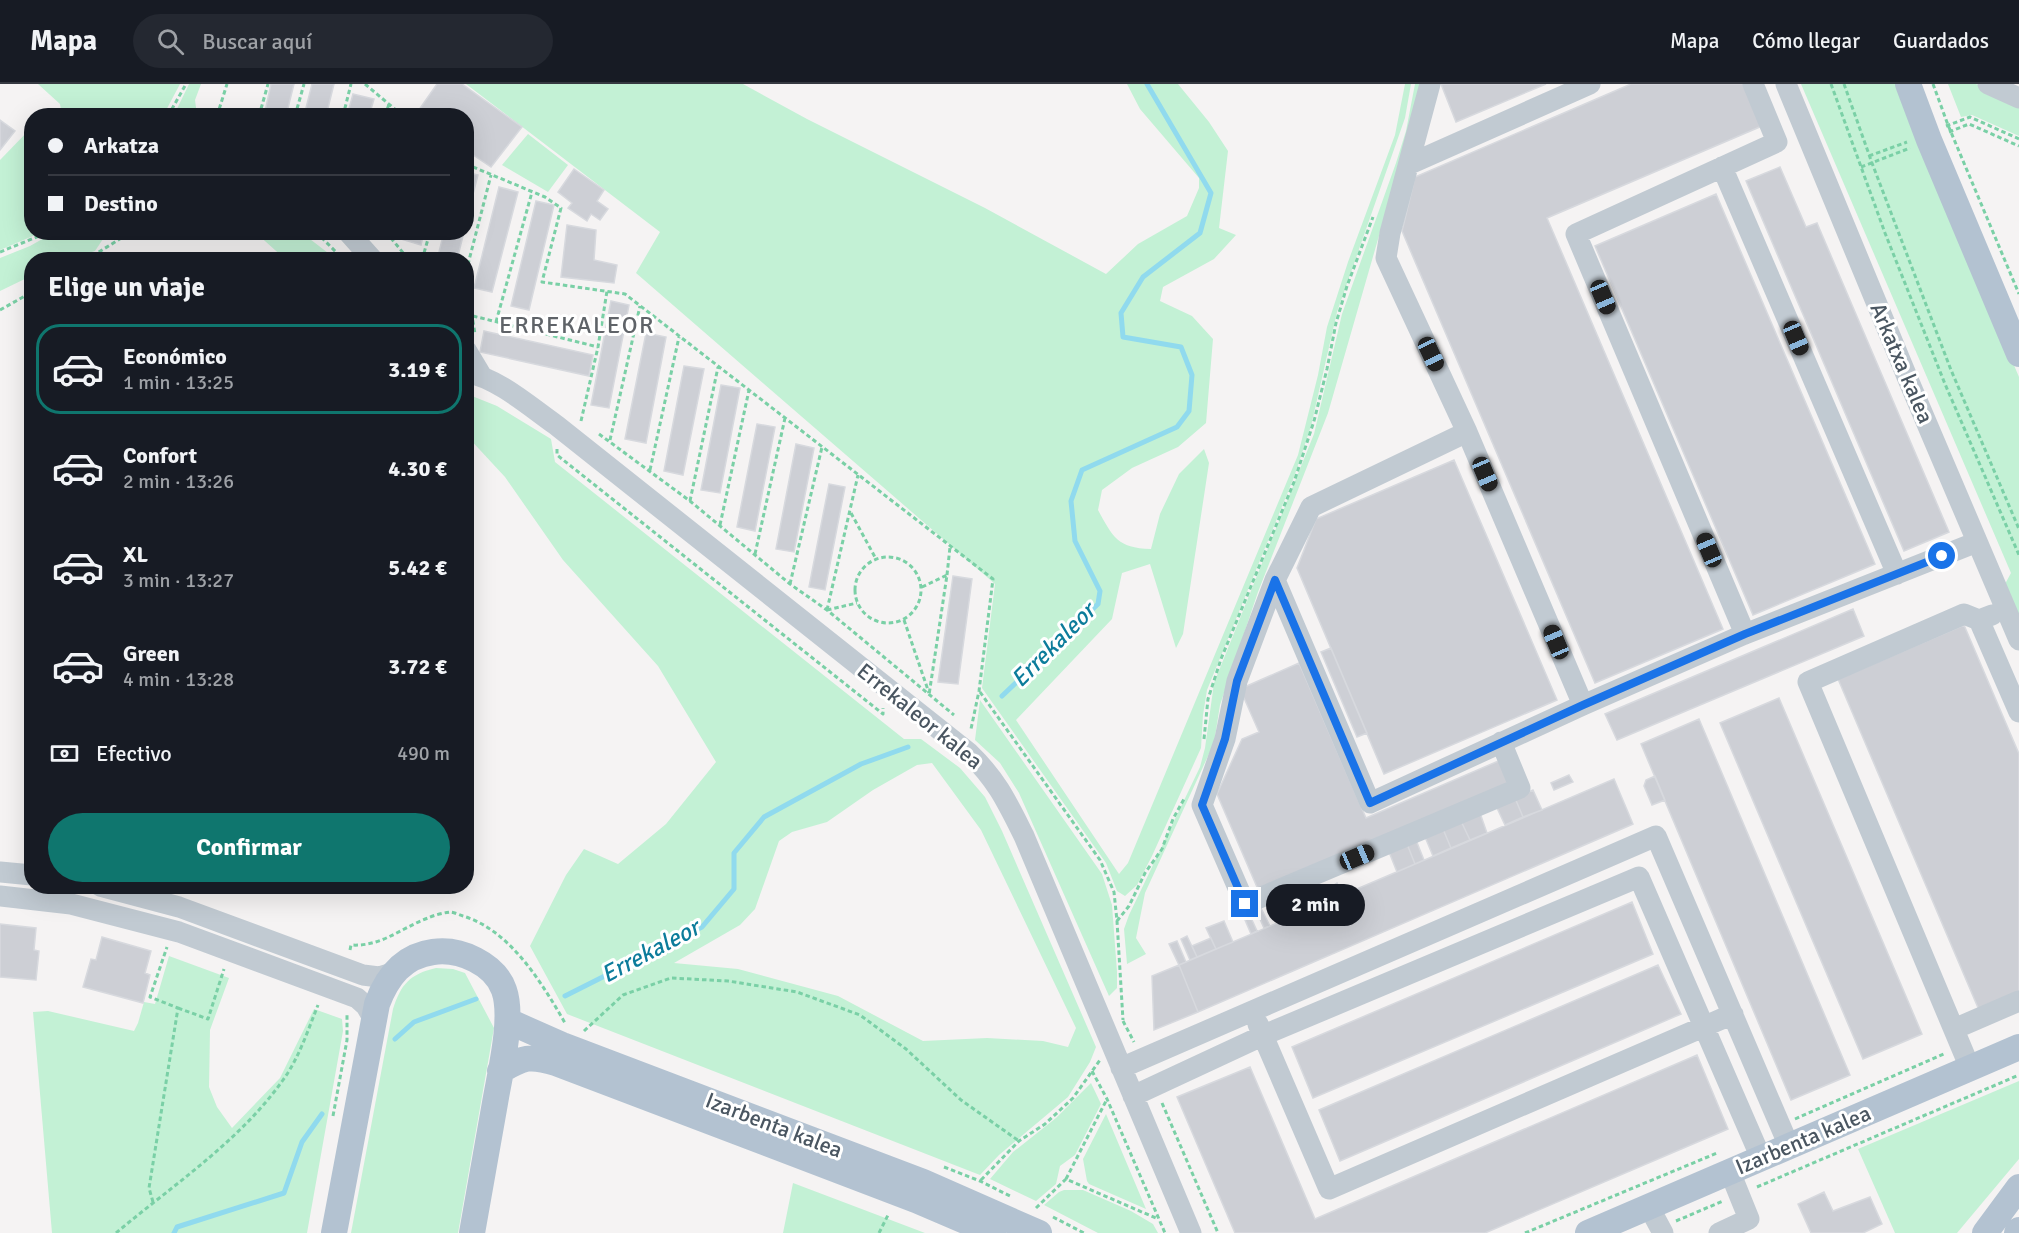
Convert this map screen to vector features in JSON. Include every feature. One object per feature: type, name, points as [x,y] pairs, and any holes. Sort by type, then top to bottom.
[{"type":"main road","points":[[1908,84],[2019,354]]},
{"type":"main road","points":[[334,1233],[373,1018],[384,986],[392,973],[411,958],[424,953],[440,951],[463,954],[486,968],[504,989],[508,1005],[508,1021],[472,1233]]},
{"type":"main road","name":"Izarbenta kalea","points":[[508,1021],[572,1039],[958,1196],[1037,1221]]},
{"type":"main road","name":"Izarbenta kalea","points":[[1588,1233],[1657,1222],[1734,1183],[1761,1158],[2019,1047]]},
{"type":"main road","name":"Izarbenta kalea","points":[[500,1071],[526,1058],[537,1058],[556,1063],[916,1200],[993,1233]]},
{"type":"main road","points":[[1985,1233],[2014,1218],[2019,1187]]},
{"type":"street","points":[[1430,84],[1390,233],[1386,258],[1467,432],[1583,705]]},
{"type":"street","points":[[1410,164],[1590,84]]},
{"type":"street","points":[[1753,84],[1778,142]]},
{"type":"street","name":"Arkatxa kalea","points":[[1786,84],[2019,640]]},
{"type":"street","points":[[1988,84],[2019,98]]},
{"type":"street","points":[[1745,634],[1576,234],[1806,131]]},
{"type":"street","points":[[1722,167],[1897,574]]},
{"type":"street","points":[[355,240],[367,252]]},
{"type":"street","name":"Errekaleor kalea","points":[[474,373],[522,401],[556,426],[960,746],[988,771],[1024,836],[1191,1233]]},
{"type":"street","points":[[1467,432],[1311,507],[1275,580],[1237,681],[1225,739],[1197,793],[1245,904],[1520,788],[1502,742]]},
{"type":"street","points":[[1275,580],[1370,803],[1583,705],[1745,634],[1977,542]]},
{"type":"street","points":[[1970,1068],[1808,682],[1964,614],[1979,620],[2006,609]]},
{"type":"street","points":[[1979,620],[2019,712]]},
{"type":"street","points":[[1120,1068],[1656,836],[1789,1146]]},
{"type":"street","points":[[1627,849],[1761,1158]]},
{"type":"street","points":[[1133,1096],[1264,1035],[1668,864]]},
{"type":"street","points":[[0,872],[24,874]]},
{"type":"street","points":[[130,894],[178,907],[363,975],[379,977],[392,973]]},
{"type":"street","points":[[0,896],[71,904],[179,932],[357,998],[366,1006],[373,1018]]},
{"type":"street","points":[[1954,1029],[2019,1000]]},
{"type":"street","points":[[1252,1011],[1329,1189],[1733,1014]]},
{"type":"street","points":[[1719,1233],[1749,1219],[1734,1183]]},
{"type":"path","points":[[172,108],[186,84]]},
{"type":"path","points":[[220,108],[228,84]]},
{"type":"path","points":[[261,108],[268,84]]},
{"type":"path","points":[[297,108],[304,84]]},
{"type":"path","points":[[345,108],[351,84]]},
{"type":"path","points":[[365,84],[393,108]]},
{"type":"path","points":[[1831,84],[1885,233],[1941,373],[2019,555]]},
{"type":"path","points":[[1844,84],[1951,370],[2019,529]]},
{"type":"path","points":[[1933,84],[2019,294]]},
{"type":"path","points":[[387,108],[388,104]]},
{"type":"path","points":[[474,168],[546,197],[561,208],[543,282],[625,294],[993,579],[979,691],[971,729]]},
{"type":"path","points":[[471,252],[491,175]]},
{"type":"path","points":[[496,322],[532,192]]},
{"type":"path","points":[[1204,745],[1208,699],[1237,616],[1294,482],[1314,421],[1344,295],[1376,211]]},
{"type":"path","points":[[0,252],[29,240]]},
{"type":"path","points":[[99,252],[118,240]]},
{"type":"path","points":[[323,240],[336,252]]},
{"type":"path","points":[[393,240],[403,252]]},
{"type":"path","points":[[581,423],[608,291]]},
{"type":"path","points":[[0,310],[24,296]]},
{"type":"path","points":[[640,306],[610,440],[690,501],[790,584],[827,610],[857,603]]},
{"type":"path","points":[[474,316],[598,347]]},
{"type":"path","points":[[650,470],[679,336]]},
{"type":"path","points":[[690,501],[719,366]]},
{"type":"path","points":[[720,525],[750,390]]},
{"type":"path","points":[[755,554],[784,418]]},
{"type":"path","points":[[556,447],[557,455],[883,714],[884,702]]},
{"type":"path","points":[[790,584],[822,447]]},
{"type":"path","points":[[827,610],[858,475]]},
{"type":"path","points":[[851,512],[876,559]]},
{"type":"path","points":[[904,620],[929,695],[951,546]]},
{"type":"path","points":[[886,557],[906,562],[919,577],[922,587],[918,606],[912,614],[904,620],[893,623],[872,620],[863,613],[854,592],[855,582],[867,564],[886,557]]},
{"type":"path","points":[[922,587],[947,575]]},
{"type":"path","points":[[979,691],[1100,860],[1114,892],[1123,1020],[1142,1058]]},
{"type":"path","points":[[1117,921],[1129,906],[1145,873],[1162,849],[1173,819],[1197,793]]},
{"type":"path","points":[[344,968],[351,945],[364,946],[389,938],[428,917],[451,912],[477,920],[514,949],[541,984],[568,1028],[572,1039],[623,995],[671,978],[728,981],[797,992],[860,1015],[906,1049],[961,1100],[1019,1142]]},
{"type":"path","points":[[167,947],[150,997],[208,1019],[224,968]]},
{"type":"path","points":[[116,1233],[237,1135],[283,1080],[300,1048],[318,1005]]},
{"type":"path","points":[[153,1202],[149,1188],[178,1008]]},
{"type":"path","points":[[338,1011],[347,1014]]},
{"type":"path","points":[[958,1196],[980,1181],[1019,1142],[1046,1124],[1073,1098],[1110,1044]]},
{"type":"path","points":[[1092,1071],[1107,1099],[1165,1233]]},
{"type":"path","points":[[1657,1222],[1734,1183],[2019,1076]]},
{"type":"path","points":[[1154,1086],[1218,1233]]},
{"type":"path","points":[[1037,1221],[1066,1179],[1107,1099]]},
{"type":"path","points":[[1066,1179],[1159,1220]]},
{"type":"path","points":[[879,1233],[889,1213]]},
{"type":"green space","points":[[38,84],[180,84],[167,108],[61,108],[60,104]]},
{"type":"green space","points":[[189,84],[201,84],[195,100],[196,108],[177,108]]},
{"type":"green space","points":[[466,84],[743,84],[807,119],[985,208],[1106,274],[1138,244],[1187,216],[1199,188],[1199,178],[1140,109],[1127,84],[1178,84],[1209,122],[1228,151],[1219,228],[1236,235],[1214,259],[1163,287],[1160,301],[1192,316],[1213,339],[1206,423],[1178,447],[1132,468],[1102,490],[1098,510],[1117,539],[1130,546],[1151,549],[1160,514],[1179,474],[1204,449],[1209,463],[1183,634],[1176,648],[1150,564],[1122,573],[1112,619],[1016,720],[1119,874],[1128,863],[1298,455],[1318,375],[1327,327],[1348,262],[1395,135],[1405,84],[1411,84],[1405,118],[1337,312],[1311,426],[1294,477],[1207,690],[1201,748],[1152,856],[1137,885],[1125,896],[1117,891],[1106,863],[982,688],[995,584],[636,273],[660,232]]},
{"type":"green space","points":[[1415,84],[1420,84],[1408,135],[1328,413],[1258,592],[1220,705],[1214,743],[1145,893],[1136,938],[1146,954],[1127,964],[1124,929],[1200,767],[1205,748],[1214,683],[1314,434],[1342,314],[1396,163],[1406,131]]},
{"type":"green space","points":[[1801,84],[1898,84],[1923,151],[2019,377],[2019,615],[2005,584],[2011,573]]},
{"type":"green space","points":[[1948,84],[1976,84],[2019,103],[2019,136],[1972,115],[1961,117]]},
{"type":"green space","points":[[528,134],[568,165],[548,192],[502,165]]},
{"type":"green space","points":[[24,135],[24,240],[0,250],[0,160]]},
{"type":"green space","points":[[41,240],[102,240],[92,252],[24,252],[24,279],[0,291],[0,258]]},
{"type":"green space","points":[[264,240],[311,240],[327,252],[277,252]]},
{"type":"green space","points":[[474,397],[497,406],[551,439],[555,462],[904,739],[921,739],[960,768],[985,797],[1096,1047],[1090,1062],[1068,1097],[999,1155],[980,1175],[567,1014],[530,946],[566,875],[584,849],[618,864],[666,824],[716,762],[658,666],[563,560],[505,477],[474,444]],"holes":[[[932,763],[981,830],[1076,1028],[1068,1047],[1043,1041],[987,1038],[923,1041],[838,996],[738,969],[674,963],[740,925],[755,909],[779,841],[792,832],[827,822],[873,790],[917,765]]]},
{"type":"green space","points":[[980,700],[1102,874],[1112,905],[1117,972],[1117,988],[1109,996],[1019,793],[1000,763],[975,740]]},
{"type":"green space","points":[[169,956],[229,978],[210,1030],[209,1087],[217,1107],[232,1128],[280,1078],[314,1009],[342,1019],[343,1031],[307,1233],[52,1233],[33,1012],[48,1011],[134,1031],[144,1002],[155,1004]]},
{"type":"green space","points":[[436,968],[453,969],[465,973],[494,1028],[458,1233],[351,1233],[393,1009],[399,993],[408,981],[419,973]]},
{"type":"green space","points":[[2019,1081],[2019,1159],[1957,1233],[1895,1233],[1858,1149]]},
{"type":"green space","points":[[1091,1083],[1101,1104],[1075,1155],[1060,1166],[1056,1184],[1036,1201],[990,1179],[1013,1152],[1056,1118]]},
{"type":"green space","points":[[1106,1114],[1146,1209],[1089,1184],[1087,1181],[1083,1159]]},
{"type":"green space","points":[[793,1183],[925,1233],[783,1233]]},
{"type":"green space","points":[[1064,1190],[1083,1190],[1131,1211],[1153,1224],[1158,1233],[1098,1233],[1044,1205]]},
{"type":"building","points":[[271,84],[294,84],[288,108],[266,108]]},
{"type":"building","points":[[312,84],[334,84],[328,108],[306,108]]},
{"type":"building","points":[[437,84],[462,84],[522,127],[491,167],[474,155],[474,108],[420,108]]},
{"type":"building","points":[[1441,84],[1546,84],[1456,122]]},
{"type":"building","points":[[1631,84],[1744,84],[1762,126],[1547,218],[1723,629],[1595,683],[1402,231],[1415,177]]},
{"type":"building","points":[[353,94],[374,99],[371,108],[349,108]]},
{"type":"building","points":[[0,120],[15,131],[0,150]]},
{"type":"building","points":[[1780,167],[1806,227],[1817,223],[1949,532],[1904,551],[1746,181]]},
{"type":"building","points":[[574,169],[604,190],[597,201],[608,209],[600,220],[591,214],[587,221],[568,208],[572,203],[558,192]]},
{"type":"building","points":[[474,174],[478,175],[474,190]]},
{"type":"building","points":[[499,187],[518,192],[492,292],[474,288]]},
{"type":"building","points":[[1716,194],[1875,564],[1753,615],[1595,246]]},
{"type":"building","points":[[536,201],[554,205],[529,310],[511,306]]},
{"type":"building","points":[[567,225],[596,230],[594,260],[617,265],[614,283],[561,277]]},
{"type":"building","points":[[404,240],[422,240],[421,245]]},
{"type":"building","points":[[442,240],[462,240],[459,252],[439,252]]},
{"type":"building","points":[[611,301],[629,305],[609,408],[591,405]]},
{"type":"building","points":[[484,331],[593,355],[589,376],[480,352]]},
{"type":"building","points":[[646,333],[666,337],[646,443],[625,439]]},
{"type":"building","points":[[684,366],[704,369],[683,475],[664,471]]},
{"type":"building","points":[[721,385],[740,388],[720,493],[701,490]]},
{"type":"building","points":[[757,424],[775,427],[755,531],[737,527]]},
{"type":"building","points":[[796,444],[814,448],[794,552],[776,549]]},
{"type":"building","points":[[1454,460],[1557,700],[1384,774],[1297,568],[1316,519]]},
{"type":"building","points":[[829,484],[845,487],[825,590],[809,587]]},
{"type":"building","points":[[953,576],[972,579],[958,684],[938,682]]},
{"type":"building","points":[[1853,609],[1864,636],[1617,740],[1605,714]]},
{"type":"building","points":[[1964,625],[2019,754],[2019,992],[1979,1010],[1838,679]]},
{"type":"building","points":[[1331,648],[1367,733],[1357,737],[1321,652]]},
{"type":"building","points":[[1299,663],[1366,818],[1503,759],[1514,785],[1260,894],[1217,794],[1242,739],[1259,732],[1240,689]]},
{"type":"building","points":[[1779,698],[1922,1034],[1863,1059],[1720,723]]},
{"type":"building","points":[[1699,719],[1850,1075],[1791,1100],[1641,744]]},
{"type":"building","points":[[1569,775],[1573,782],[1554,790],[1551,783]]},
{"type":"building","points":[[1655,776],[1665,800],[1652,805],[1644,786],[1646,780]]},
{"type":"building","points":[[1614,779],[1633,824],[1198,1012],[1179,965]]},
{"type":"building","points":[[1533,790],[1542,810],[1523,817],[1515,798]]},
{"type":"building","points":[[1515,798],[1523,817],[1505,825],[1496,806]]},
{"type":"building","points":[[1480,813],[1487,833],[1470,840],[1461,821]]},
{"type":"building","points":[[1461,821],[1470,840],[1451,848],[1443,829]]},
{"type":"building","points":[[1443,829],[1451,848],[1433,856],[1425,837]]},
{"type":"building","points":[[1416,840],[1424,860],[1415,864],[1407,844]]},
{"type":"building","points":[[1407,844],[1415,864],[1397,872],[1389,852]]},
{"type":"building","points":[[1337,883],[1343,895],[1336,898],[1331,887]]},
{"type":"building","points":[[1632,902],[1653,954],[1313,1098],[1292,1047]]},
{"type":"building","points":[[1260,906],[1270,926],[1264,928],[1255,908]]},
{"type":"building","points":[[1248,911],[1257,931],[1251,934],[1242,913]]},
{"type":"building","points":[[1224,921],[1233,942],[1216,949],[1206,928]]},
{"type":"building","points":[[0,924],[36,928],[34,950],[39,951],[36,980],[0,977]]},
{"type":"building","points":[[1187,936],[1197,957],[1190,960],[1181,939]]},
{"type":"building","points":[[102,937],[151,951],[145,973],[150,975],[143,1003],[83,987],[91,959],[96,960]]},
{"type":"building","points":[[1211,938],[1216,949],[1197,957],[1192,946]]},
{"type":"building","points":[[1177,941],[1186,962],[1179,965],[1169,944]]},
{"type":"building","points":[[1179,965],[1198,1012],[1154,1030],[1152,976]]},
{"type":"building","points":[[1658,965],[1681,1014],[1340,1161],[1319,1110]]},
{"type":"building","points":[[1697,1055],[1728,1129],[1485,1233],[1235,1233],[1177,1097],[1250,1067],[1315,1219]]},
{"type":"building","points":[[1824,1192],[1833,1211],[1870,1197],[1882,1224],[1863,1233],[1811,1233],[1798,1204]]},
{"type":"waterway","name":"Errekaleor","points":[[1002,696],[1098,604],[1100,591],[1075,541],[1071,501],[1082,470],[1177,427],[1189,411],[1192,375],[1181,347],[1123,337],[1121,313],[1143,277],[1200,233],[1211,193],[1147,84]]},
{"type":"waterway","name":"Errekaleor","points":[[565,996],[702,927],[734,889],[734,853],[764,817],[861,764],[908,747]]},
{"type":"waterway","points":[[395,1039],[414,1022],[476,999]]},
{"type":"waterway","name":"Errekaleor","points":[[174,1233],[177,1227],[284,1193],[302,1142],[322,1114]]},
{"type":"district","name":"ERREKALEOR","points":[[577,325]]},
{"type":"route","points":[[1245,904],[1202,805],[1225,739],[1237,681],[1275,580],[1370,803],[1583,705],[1745,634],[1942,556]]}]
